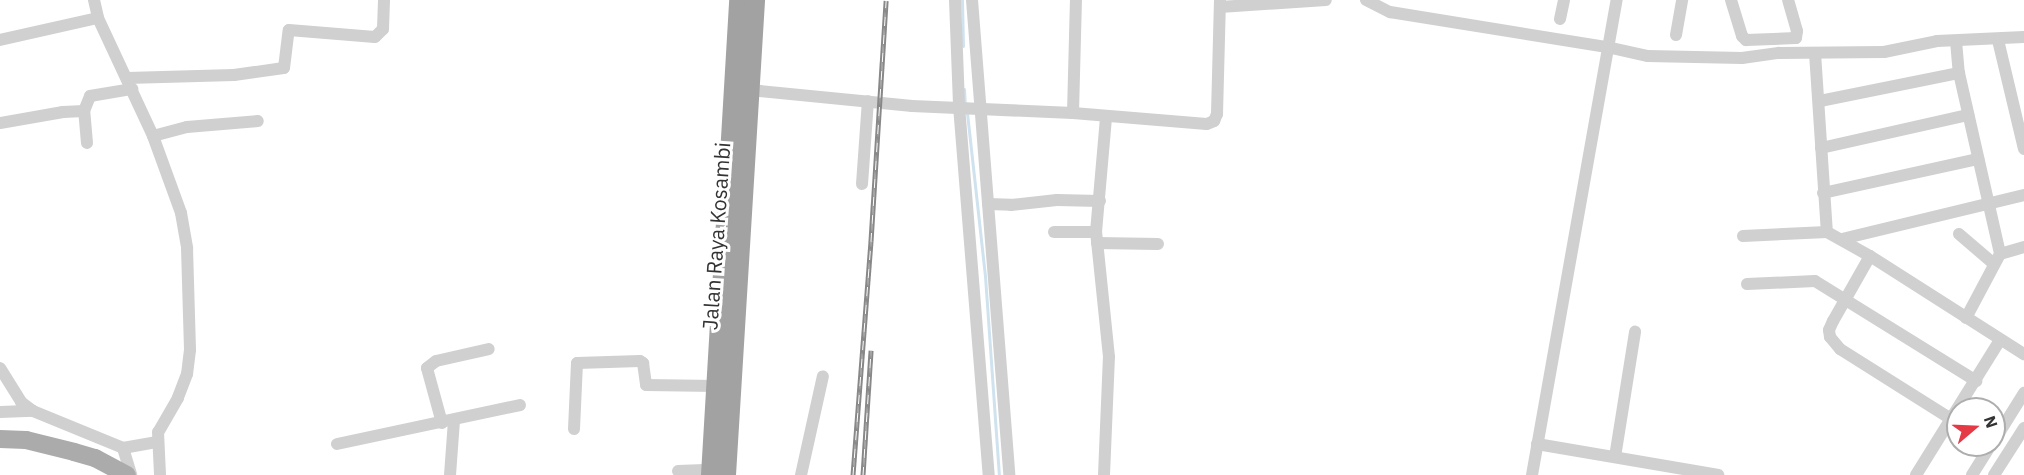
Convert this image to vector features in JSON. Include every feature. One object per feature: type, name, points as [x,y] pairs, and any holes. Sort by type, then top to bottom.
[{"type":"highway","name":"Jalan Raya Kosambi","points":[[716,473],[716,386],[739,0]]},
{"type":"highway","name":"Jalan Raya Kosambi","points":[[716,473],[750,90],[755,0]]},
{"type":"main road","points":[[0,439],[26,440],[74,452],[94,458],[129,475]]},
{"type":"street","points":[[87,143],[84,111],[90,96],[130,84],[284,68],[289,30],[375,37],[383,29],[384,0]]},
{"type":"street","points":[[955,0],[969,107],[988,204],[1009,475]]},
{"type":"street","points":[[972,0],[969,107],[989,475]]},
{"type":"street","points":[[1073,113],[1076,0]]},
{"type":"street","points":[[750,90],[912,106],[1073,113],[1207,124],[1214,121],[1217,114],[1220,3],[1326,0]]},
{"type":"street","points":[[1366,0],[1379,3],[1401,14],[1607,47],[1648,56],[1742,58],[1779,52],[1884,52],[1937,41],[1998,40],[2024,37]]},
{"type":"street","points":[[1560,19],[1564,0]]},
{"type":"street","points":[[1532,475],[1617,0]]},
{"type":"street","points":[[1676,35],[1682,0]]},
{"type":"street","points":[[1731,0],[1742,36],[1746,40],[1796,38],[1797,31],[1788,0]]},
{"type":"street","points":[[93,1],[98,18],[153,136],[184,230],[190,350],[187,374],[178,398],[158,432],[160,475]]},
{"type":"street","points":[[0,40],[98,18]]},
{"type":"street","points":[[1998,40],[2024,149]]},
{"type":"street","points":[[1956,41],[1959,73],[1988,204],[1997,259],[1966,318]]},
{"type":"street","points":[[1815,53],[1827,232]]},
{"type":"street","points":[[1820,101],[1959,73]]},
{"type":"street","points":[[862,184],[868,101]]},
{"type":"street","points":[[0,123],[63,112],[84,111]]},
{"type":"street","points":[[1821,148],[1968,115]]},
{"type":"street","points":[[1104,475],[1109,357],[1097,238],[1106,117]]},
{"type":"street","points":[[153,136],[187,127],[258,121]]},
{"type":"street","points":[[1823,193],[1978,159]]},
{"type":"street","points":[[1842,239],[2024,195]]},
{"type":"street","points":[[988,204],[1011,205],[1057,200],[1100,201]]},
{"type":"street","points":[[1054,232],[1158,244]]},
{"type":"street","points":[[1743,237],[1827,232],[1870,256],[2024,354]]},
{"type":"street","points":[[1959,234],[1997,259]]},
{"type":"street","points":[[1997,259],[2024,247]]},
{"type":"street","points":[[1870,256],[1844,297],[1829,330],[1830,337],[1840,349],[1946,416]]},
{"type":"street","points":[[1747,284],[1815,281],[1976,381]]},
{"type":"street","points":[[1615,457],[1635,332]]},
{"type":"street","points":[[1965,397],[2000,340]]},
{"type":"street","points":[[450,475],[448,422],[427,368],[436,361],[489,349]]},
{"type":"street","points":[[574,429],[577,363],[640,361],[643,363],[646,385],[716,386]]},
{"type":"street","points":[[0,368],[21,402],[33,411],[123,448],[157,442]]},
{"type":"street","points":[[801,475],[823,376]]},
{"type":"street","points":[[2006,422],[2024,393]]},
{"type":"street","points":[[337,444],[520,405]]},
{"type":"street","points":[[0,412],[33,411]]},
{"type":"street","points":[[1916,475],[1946,427]]},
{"type":"street","points":[[1994,475],[2024,428]]},
{"type":"street","points":[[1537,444],[1711,474]]},
{"type":"street","points":[[123,448],[129,475]]},
{"type":"street","points":[[1972,475],[1983,457]]},
{"type":"street","points":[[678,471],[716,473]]},
{"type":"waterway","points":[[962,0],[963,46]]},
{"type":"waterway","points":[[964,89],[965,106]]},
{"type":"waterway","points":[[967,113],[985,276],[999,475]]},
{"type":"railway","points":[[853,475],[886,0]]},
{"type":"railway","points":[[863,475],[871,350]]}]
